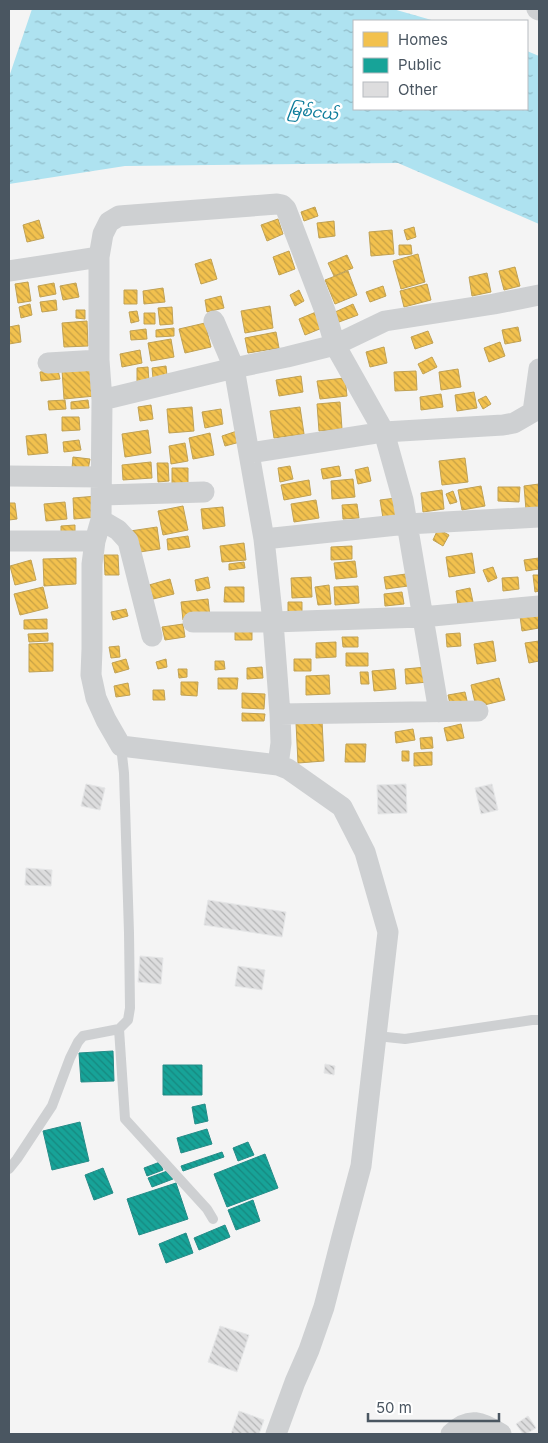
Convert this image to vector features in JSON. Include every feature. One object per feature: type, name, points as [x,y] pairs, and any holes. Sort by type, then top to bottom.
[{"type":"street","points":[[276,1434],[324,1308],[362,1166],[388,932],[365,852],[342,806],[288,769],[278,765],[121,746],[96,698],[91,675],[92,564],[95,541],[101,520],[102,400],[99,360],[99,257],[103,234],[109,222],[120,216],[282,205],[286,209],[325,311],[335,344],[384,432],[403,500],[439,712]]},
{"type":"street","points":[[9,271],[99,257]]},
{"type":"street","points":[[102,400],[234,368],[288,358],[335,344],[386,321],[539,295]]},
{"type":"street","points":[[214,321],[234,368],[264,539],[280,714],[278,765]]},
{"type":"street","points":[[48,363],[99,360]]},
{"type":"street","points":[[250,453],[384,432],[514,423],[533,412],[539,369]]},
{"type":"street","points":[[9,476],[101,486],[204,492]]},
{"type":"street","points":[[264,539],[406,524],[539,516]]},
{"type":"street","points":[[101,520],[118,530],[128,541],[152,636]]},
{"type":"street","points":[[9,541],[95,541]]},
{"type":"street","points":[[193,622],[273,622],[422,617],[539,606]]},
{"type":"street","points":[[280,714],[478,712]]},
{"type":"street","points":[[451,1434],[468,1423],[482,1423],[500,1434]]},
{"type":"lane","points":[[9,1170],[52,1106],[78,1042],[83,1036],[119,1029],[128,1020],[130,1008],[125,792],[121,746]]},
{"type":"lane","points":[[377,1036],[405,1039],[539,1020]]},
{"type":"lane","points":[[119,1029],[125,1119],[207,1209],[213,1219]]},
{"type":"water","name":"မြစ်ငယ်","points":[[32,9],[393,9],[432,20],[353,20],[353,110],[528,110],[528,51],[539,56],[539,224],[398,163],[125,166],[9,184],[9,77]]},
{"type":"building: Homes","points":[[315,207],[318,216],[304,221],[301,212]]},
{"type":"building: Homes","points":[[278,219],[283,234],[267,241],[261,225]]},
{"type":"building: Homes","points":[[39,220],[44,238],[27,242],[23,225]]},
{"type":"building: Homes","points":[[334,221],[335,236],[319,238],[317,223]]},
{"type":"building: Homes","points":[[414,227],[416,237],[407,240],[404,230]]},
{"type":"building: Homes","points":[[392,230],[394,254],[371,256],[369,232]]},
{"type":"building: Homes","points":[[399,245],[411,245],[412,254],[399,255]]},
{"type":"building: Homes","points":[[289,251],[295,269],[279,275],[273,257]]},
{"type":"building: Homes","points":[[418,254],[425,282],[401,289],[393,261]]},
{"type":"building: Homes","points":[[347,255],[353,268],[334,276],[328,263]]},
{"type":"building: Homes","points":[[211,259],[217,279],[201,284],[195,264]]},
{"type":"building: Homes","points":[[515,267],[520,286],[504,290],[499,271]]},
{"type":"building: Homes","points":[[348,271],[357,295],[335,304],[325,280]]},
{"type":"building: Homes","points":[[487,273],[491,292],[472,296],[469,277]]},
{"type":"building: Homes","points":[[28,282],[31,301],[18,303],[15,284]]},
{"type":"building: Homes","points":[[54,283],[56,294],[40,297],[38,286]]},
{"type":"building: Homes","points":[[76,283],[79,297],[63,300],[60,286]]},
{"type":"building: Homes","points":[[427,284],[431,300],[404,307],[400,291]]},
{"type":"building: Homes","points":[[383,286],[386,296],[370,302],[366,292]]},
{"type":"building: Homes","points":[[163,288],[165,302],[144,304],[143,291]]},
{"type":"building: Homes","points":[[124,290],[137,290],[137,304],[124,304]]},
{"type":"building: Homes","points":[[299,290],[304,301],[295,306],[290,295]]},
{"type":"building: Homes","points":[[221,296],[224,308],[207,312],[205,300]]},
{"type":"building: Homes","points":[[56,300],[57,310],[42,312],[40,302]]},
{"type":"building: Homes","points":[[30,304],[32,315],[21,318],[19,307]]},
{"type":"building: Homes","points":[[353,304],[358,315],[339,322],[335,312]]},
{"type":"building: Homes","points":[[270,306],[273,328],[245,333],[241,311]]},
{"type":"building: Homes","points":[[172,307],[173,324],[160,325],[158,308]]},
{"type":"building: Homes","points":[[76,310],[85,310],[85,319],[76,318]]},
{"type":"building: Homes","points":[[137,311],[139,321],[131,323],[129,312]]},
{"type":"building: Homes","points":[[316,312],[322,328],[305,335],[299,319]]},
{"type":"building: Homes","points":[[144,313],[155,313],[155,324],[144,324]]},
{"type":"building: Homes","points":[[87,321],[88,346],[64,347],[62,323]]},
{"type":"building: Homes","points":[[205,323],[211,347],[185,353],[179,329]]},
{"type":"building: Homes","points":[[19,325],[21,342],[9,344],[9,327]]},
{"type":"building: Homes","points":[[518,327],[521,341],[505,344],[502,330]]},
{"type":"building: Homes","points":[[174,328],[174,336],[156,337],[156,330]]},
{"type":"building: Homes","points":[[146,329],[147,339],[131,340],[130,331]]},
{"type":"building: Homes","points":[[428,331],[433,343],[415,349],[411,337]]},
{"type":"building: Homes","points":[[276,332],[279,348],[248,353],[245,338]]},
{"type":"building: Homes","points":[[171,339],[174,357],[151,361],[148,343]]},
{"type":"building: Homes","points":[[500,342],[505,356],[489,362],[484,348]]},
{"type":"building: Homes","points":[[384,347],[387,363],[370,367],[366,352]]},
{"type":"building: Homes","points":[[140,350],[142,363],[122,367],[120,354]]},
{"type":"building: Homes","points":[[432,357],[437,367],[423,374],[418,364]]},
{"type":"building: Homes","points":[[166,366],[167,376],[153,378],[152,368]]},
{"type":"building: Homes","points":[[148,367],[149,382],[137,382],[137,368]]},
{"type":"building: Homes","points":[[93,368],[95,396],[64,399],[62,370]]},
{"type":"building: Homes","points":[[458,369],[461,387],[441,390],[439,372]]},
{"type":"building: Homes","points":[[58,370],[60,379],[41,381],[40,372]]},
{"type":"building: Homes","points":[[416,371],[417,390],[395,391],[394,372]]},
{"type":"building: Homes","points":[[301,376],[303,392],[279,396],[276,380]]},
{"type":"building: Homes","points":[[345,378],[347,396],[320,399],[317,381]]},
{"type":"building: Homes","points":[[474,392],[477,408],[457,411],[455,395]]},
{"type":"building: Homes","points":[[441,394],[443,407],[421,410],[420,397]]},
{"type":"building: Homes","points":[[486,396],[491,404],[483,409],[478,400]]},
{"type":"building: Homes","points":[[65,400],[66,409],[49,410],[48,401]]},
{"type":"building: Homes","points":[[88,400],[89,408],[71,409],[71,402]]},
{"type":"building: Homes","points":[[340,402],[342,429],[319,431],[317,404]]},
{"type":"building: Homes","points":[[151,405],[153,419],[140,421],[138,407]]},
{"type":"building: Homes","points":[[192,407],[194,431],[169,433],[167,409]]},
{"type":"building: Homes","points":[[300,407],[304,434],[274,438],[270,411]]},
{"type":"building: Homes","points":[[221,409],[223,424],[205,428],[202,412]]},
{"type":"building: Homes","points":[[62,417],[79,417],[80,430],[62,431]]},
{"type":"building: Homes","points":[[148,430],[151,453],[125,457],[122,434]]},
{"type":"building: Homes","points":[[237,431],[240,442],[225,446],[222,436]]},
{"type":"building: Homes","points":[[210,433],[214,455],[193,459],[189,438]]},
{"type":"building: Homes","points":[[46,434],[48,453],[28,455],[26,436]]},
{"type":"building: Homes","points":[[79,440],[81,450],[64,452],[63,442]]},
{"type":"building: Homes","points":[[185,443],[188,461],[171,464],[169,446]]},
{"type":"building: Homes","points":[[73,457],[90,459],[88,470],[72,468]]},
{"type":"building: Homes","points":[[465,458],[468,482],[442,485],[439,461]]},
{"type":"building: Homes","points":[[151,462],[152,478],[123,480],[122,465]]},
{"type":"building: Homes","points":[[157,463],[168,463],[169,481],[158,482]]},
{"type":"building: Homes","points":[[290,466],[293,479],[280,482],[278,468]]},
{"type":"building: Homes","points":[[339,466],[341,476],[323,479],[321,469]]},
{"type":"building: Homes","points":[[368,467],[371,481],[358,484],[355,470]]},
{"type":"building: Homes","points":[[172,468],[188,468],[188,483],[172,484]]},
{"type":"building: Homes","points":[[353,479],[355,497],[332,499],[331,481]]},
{"type":"building: Homes","points":[[309,480],[311,495],[284,500],[281,485]]},
{"type":"building: Homes","points":[[539,484],[539,509],[526,510],[524,486]]},
{"type":"building: Homes","points":[[481,486],[485,506],[462,510],[458,490]]},
{"type":"building: Homes","points":[[498,487],[520,487],[519,502],[498,501]]},
{"type":"building: Homes","points":[[442,490],[444,509],[423,512],[421,493]]},
{"type":"building: Homes","points":[[453,491],[457,502],[450,504],[446,494]]},
{"type":"building: Homes","points":[[97,496],[98,517],[74,519],[73,498]]},
{"type":"building: Homes","points":[[396,498],[399,516],[383,518],[380,500]]},
{"type":"building: Homes","points":[[316,500],[319,518],[294,522],[291,504]]},
{"type":"building: Homes","points":[[65,502],[67,519],[46,521],[44,504]]},
{"type":"building: Homes","points":[[9,503],[15,503],[17,519],[9,520]]},
{"type":"building: Homes","points":[[357,504],[359,518],[343,519],[342,505]]},
{"type":"building: Homes","points":[[183,506],[188,530],[163,535],[158,511]]},
{"type":"building: Homes","points":[[223,507],[225,526],[203,529],[201,509]]},
{"type":"building: Homes","points":[[75,525],[75,534],[61,535],[61,526]]},
{"type":"building: Homes","points":[[157,527],[160,549],[133,553],[130,531]]},
{"type":"building: Homes","points":[[438,529],[449,535],[443,546],[433,540]]},
{"type":"building: Homes","points":[[188,536],[190,547],[168,550],[167,539]]},
{"type":"building: Homes","points":[[244,543],[246,560],[222,562],[220,546]]},
{"type":"building: Homes","points":[[352,546],[352,559],[331,560],[331,547]]},
{"type":"building: Homes","points":[[472,553],[475,573],[449,577],[446,557]]},
{"type":"building: Homes","points":[[104,555],[118,555],[119,575],[105,575]]},
{"type":"building: Homes","points":[[76,558],[76,584],[44,586],[43,559]]},
{"type":"building: Homes","points":[[539,558],[539,569],[526,571],[524,560]]},
{"type":"building: Homes","points":[[31,560],[36,580],[15,585],[10,566]]},
{"type":"building: Homes","points":[[355,561],[357,577],[336,579],[334,563]]},
{"type":"building: Homes","points":[[244,562],[245,568],[229,570],[229,564]]},
{"type":"building: Homes","points":[[493,567],[497,578],[488,582],[483,570]]},
{"type":"building: Homes","points":[[406,574],[408,586],[386,589],[384,577]]},
{"type":"building: Homes","points":[[533,575],[539,575],[539,591],[535,592]]},
{"type":"building: Homes","points":[[208,577],[210,588],[197,591],[195,580]]},
{"type":"building: Homes","points":[[311,577],[312,597],[292,598],[291,578]]},
{"type":"building: Homes","points":[[518,577],[519,589],[503,591],[502,578]]},
{"type":"building: Homes","points":[[170,579],[174,594],[153,599],[149,585]]},
{"type":"building: Homes","points":[[329,585],[331,604],[318,605],[315,587]]},
{"type":"building: Homes","points":[[358,586],[359,603],[335,605],[334,587]]},
{"type":"building: Homes","points":[[43,587],[48,608],[20,615],[14,594]]},
{"type":"building: Homes","points":[[225,587],[244,587],[244,602],[224,602]]},
{"type":"building: Homes","points":[[470,588],[473,602],[458,605],[456,591]]},
{"type":"building: Homes","points":[[402,592],[404,604],[385,606],[384,594]]},
{"type":"building: Homes","points":[[208,599],[210,617],[183,620],[181,602]]},
{"type":"building: Homes","points":[[288,602],[302,602],[302,617],[288,618]]},
{"type":"building: Homes","points":[[126,609],[128,616],[113,620],[111,612]]},
{"type":"building: Homes","points":[[539,613],[539,628],[522,631],[520,616]]},
{"type":"building: Homes","points":[[47,619],[47,629],[24,629],[24,620]]},
{"type":"building: Homes","points":[[183,624],[185,637],[165,640],[162,627]]},
{"type":"building: Homes","points":[[252,627],[252,640],[235,640],[235,628]]},
{"type":"building: Homes","points":[[48,633],[48,641],[29,642],[28,634]]},
{"type":"building: Homes","points":[[460,633],[461,646],[447,647],[446,634]]},
{"type":"building: Homes","points":[[342,637],[358,637],[358,647],[343,647]]},
{"type":"building: Homes","points":[[493,641],[496,661],[477,664],[474,644]]},
{"type":"building: Homes","points":[[539,641],[539,661],[529,663],[525,643]]},
{"type":"building: Homes","points":[[336,642],[336,657],[316,658],[316,643]]},
{"type":"building: Homes","points":[[53,643],[53,671],[29,672],[29,644]]},
{"type":"building: Homes","points":[[119,646],[120,657],[111,658],[109,647]]},
{"type":"building: Homes","points":[[346,653],[368,653],[368,666],[346,666]]},
{"type":"building: Homes","points":[[126,659],[129,669],[115,673],[112,663]]},
{"type":"building: Homes","points":[[166,659],[167,667],[158,669],[156,662]]},
{"type":"building: Homes","points":[[294,659],[311,659],[311,671],[294,671]]},
{"type":"building: Homes","points":[[215,661],[224,661],[225,669],[215,670]]},
{"type":"building: Homes","points":[[262,667],[263,678],[247,679],[247,668]]},
{"type":"building: Homes","points":[[426,667],[428,682],[406,684],[405,669]]},
{"type":"building: Homes","points":[[178,669],[187,669],[187,677],[179,678]]},
{"type":"building: Homes","points":[[394,669],[396,689],[374,691],[372,671]]},
{"type":"building: Homes","points":[[360,672],[368,672],[369,684],[361,684]]},
{"type":"building: Homes","points":[[329,675],[330,694],[306,695],[306,676]]},
{"type":"building: Homes","points":[[218,678],[238,678],[237,689],[218,689]]},
{"type":"building: Homes","points":[[499,678],[505,700],[476,707],[471,685]]},
{"type":"building: Homes","points":[[181,682],[198,682],[197,696],[181,695]]},
{"type":"building: Homes","points":[[128,683],[130,695],[116,697],[114,686]]},
{"type":"building: Homes","points":[[153,690],[164,690],[165,700],[153,700]]},
{"type":"building: Homes","points":[[465,692],[468,705],[451,708],[448,695]]},
{"type":"building: Homes","points":[[242,693],[265,694],[264,709],[242,708]]},
{"type":"building: Homes","points":[[242,713],[265,714],[264,721],[242,721]]},
{"type":"building: Homes","points":[[322,721],[324,761],[298,763],[296,723]]},
{"type":"building: Homes","points":[[461,724],[464,738],[447,741],[444,728]]},
{"type":"building: Homes","points":[[413,729],[415,740],[396,743],[395,732]]},
{"type":"building: Homes","points":[[432,737],[433,748],[421,749],[420,738]]},
{"type":"building: Homes","points":[[346,744],[366,744],[365,762],[345,762]]},
{"type":"building: Homes","points":[[402,751],[409,751],[409,761],[402,761]]},
{"type":"building: Homes","points":[[432,752],[432,765],[414,766],[414,753]]},
{"type":"building: Public","points":[[113,1051],[114,1081],[81,1082],[79,1053]]},
{"type":"building: Public","points":[[163,1065],[202,1065],[202,1095],[163,1095]]},
{"type":"building: Public","points":[[205,1104],[208,1121],[195,1124],[192,1107]]},
{"type":"building: Public","points":[[80,1122],[89,1161],[52,1170],[43,1131]]},
{"type":"building: Public","points":[[207,1129],[212,1144],[181,1153],[177,1138]]},
{"type":"building: Public","points":[[248,1142],[254,1155],[238,1161],[233,1148]]},
{"type":"building: Public","points":[[222,1152],[224,1157],[183,1171],[181,1166]]},
{"type":"building: Public","points":[[265,1154],[278,1188],[227,1207],[214,1174]]},
{"type":"building: Public","points":[[160,1162],[163,1170],[147,1176],[144,1168]]},
{"type":"building: Public","points":[[103,1168],[113,1193],[94,1200],[85,1175]]},
{"type":"building: Public","points":[[170,1170],[173,1179],[152,1187],[148,1178]]},
{"type":"building: Public","points":[[176,1183],[188,1219],[139,1235],[127,1199]]},
{"type":"building: Public","points":[[253,1200],[260,1221],[236,1230],[228,1210]]},
{"type":"building: Public","points":[[225,1225],[230,1237],[199,1250],[194,1238]]},
{"type":"building: Public","points":[[186,1233],[193,1253],[166,1263],[159,1244]]},
{"type":"building: Other","points":[[86,784],[105,788],[100,810],[81,806]]},
{"type":"building: Other","points":[[406,784],[407,813],[378,814],[377,785]]},
{"type":"building: Other","points":[[492,784],[498,810],[481,814],[475,788]]},
{"type":"building: Other","points":[[26,868],[52,870],[51,886],[25,885]]},
{"type":"building: Other","points":[[208,900],[286,912],[282,937],[204,925]]},
{"type":"building: Other","points":[[140,956],[163,958],[161,984],[138,982]]},
{"type":"building: Other","points":[[238,966],[265,970],[262,990],[235,986]]},
{"type":"building: Other","points":[[325,1064],[335,1066],[334,1075],[324,1073]]},
{"type":"building: Other","points":[[220,1326],[249,1335],[237,1372],[208,1362]]},
{"type":"building: Other","points":[[239,1411],[264,1420],[259,1434],[231,1434]]},
{"type":"building: Other","points":[[528,1416],[536,1428],[523,1434],[516,1424]]}]
